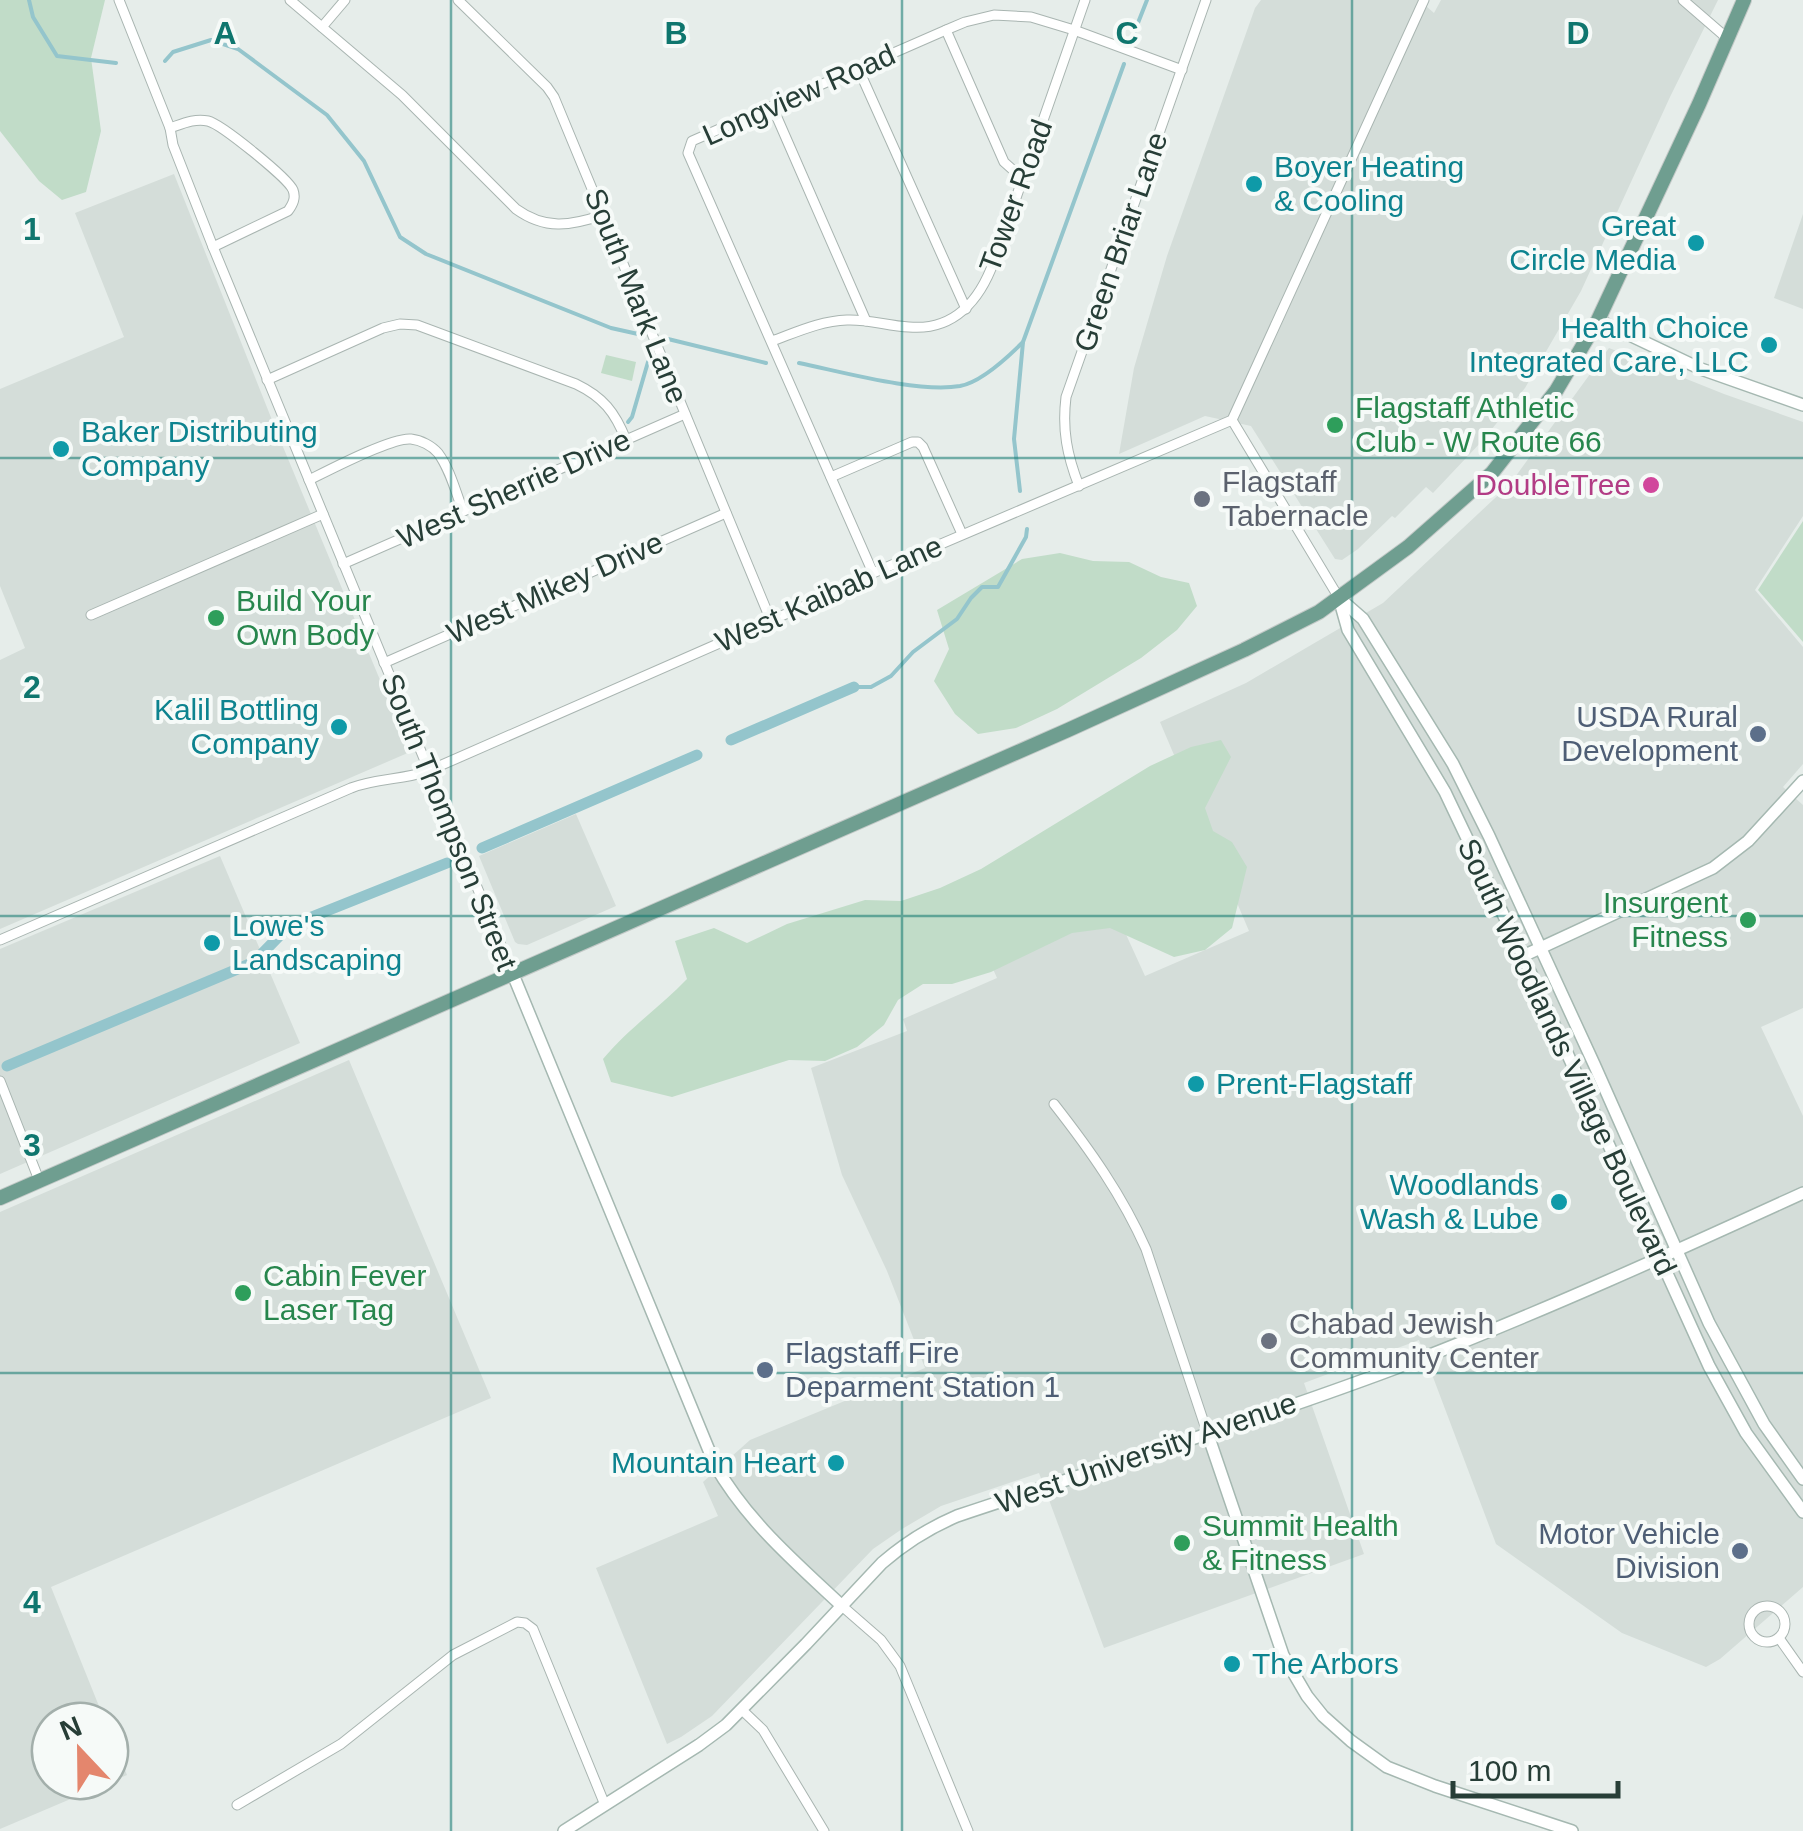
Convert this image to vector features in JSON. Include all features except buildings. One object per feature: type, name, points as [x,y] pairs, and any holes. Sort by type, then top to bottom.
[{"type":"main road","points":[[0,1198],[1163,688],[1320,612],[1408,546],[1492,474],[1549,401],[1598,320],[1744,0]]},
{"type":"street","name":"South Thompson Street","points":[[119,0],[212,247],[715,1465],[756,1524],[842,1606]]},
{"type":"street","points":[[290,0],[402,95],[527,217],[552,226],[567,226],[603,215]]},
{"type":"street","points":[[322,26],[345,0]]},
{"type":"street","name":"South Mark Lane","points":[[458,0],[554,98],[771,621]]},
{"type":"street","name":"Tower Road","points":[[772,342],[814,325],[846,320],[924,327],[954,318],[966,309],[989,276],[1085,0]]},
{"type":"street","name":"Green Briar Lane","points":[[1079,486],[1066,446],[1066,397],[1206,0]]},
{"type":"street","points":[[1232,420],[1424,0]]},
{"type":"street","points":[[1684,0],[1728,40]]},
{"type":"street","name":"Longview Road","points":[[873,573],[688,152],[692,142],[978,18],[1031,17],[1182,70]]},
{"type":"street","points":[[946,30],[1004,162],[1024,175]]},
{"type":"street","points":[[858,68],[966,309]]},
{"type":"street","points":[[772,106],[866,320]]},
{"type":"street","points":[[170,128],[196,120],[218,124],[290,184],[294,192],[288,212],[212,247]]},
{"type":"street","points":[[1598,320],[1705,370],[1803,405]]},
{"type":"street","points":[[268,380],[383,328],[417,325],[594,392],[608,404],[626,440]]},
{"type":"street","name":"West Sherrie Drive","points":[[344,564],[685,414]]},
{"type":"street","name":"West Kaibab Lane","points":[[0,940],[351,788],[376,780],[412,777],[962,534],[1232,420]]},
{"type":"street","name":"South Woodlands Village Boulevard","points":[[1232,420],[1339,598],[1348,630],[1445,792],[1726,1400],[1803,1512]]},
{"type":"street","points":[[309,480],[391,443],[411,439],[435,449],[463,511]]},
{"type":"street","points":[[831,476],[918,442],[962,534]]},
{"type":"street","points":[[91,615],[323,514]]},
{"type":"street","name":"West Mikey Drive","points":[[384,663],[726,514]]},
{"type":"street","name":"South Woodlands Village Boulevard","points":[[1339,598],[1363,619],[1452,764],[1489,836],[1709,1323],[1751,1402],[1803,1479]]},
{"type":"street","points":[[1523,956],[1713,868],[1748,842],[1803,782]]},
{"type":"street","points":[[0,1081],[40,1180]]},
{"type":"street","points":[[1054,1104],[1099,1162],[1146,1249],[1283,1655],[1307,1696],[1323,1716],[1362,1750],[1402,1774],[1572,1831]]},
{"type":"street","name":"West University Avenue","points":[[564,1831],[699,1745],[742,1710],[896,1551],[941,1523],[1458,1344],[1803,1193]]},
{"type":"street","points":[[1768,1605],[1782,1614],[1785,1625],[1778,1638],[1764,1642],[1753,1636],[1749,1618],[1756,1608],[1768,1605]]},
{"type":"street","points":[[842,1606],[881,1640],[900,1666],[968,1831]]},
{"type":"street","points":[[237,1804],[341,1744],[454,1655],[518,1622],[533,1629],[605,1805]]},
{"type":"street","points":[[1778,1638],[1803,1672]]},
{"type":"street","points":[[742,1710],[762,1730],[824,1831]]},
{"type":"shaded area","points":[[1261,0],[1419,0],[1434,13],[1441,0],[1718,0],[1581,291],[1525,388],[1433,493],[1426,487],[1395,518],[1392,516],[1342,560],[1335,559],[1251,426],[1205,416],[1119,454],[1134,368],[1167,256]]},
{"type":"shaded area","points":[[174,174],[410,752],[0,929],[0,660],[25,648],[0,586],[0,389],[124,337],[75,213]]},
{"type":"shaded area","points":[[1803,214],[1803,309],[1774,298]]},
{"type":"shaded area","points":[[1609,348],[1803,422],[1803,516],[1755,590],[1803,647],[1803,764],[1783,787],[1803,805],[1803,1008],[1761,1027],[1803,1116],[1803,1587],[1706,1667],[1622,1633],[1496,1544],[1419,1340],[1304,1383],[1364,1554],[1104,1648],[1039,1473],[941,1506],[873,1549],[712,1716],[667,1744],[596,1568],[718,1516],[703,1482],[750,1440],[925,1368],[887,1271],[842,1175],[811,1068],[907,1031],[903,1019],[997,978],[986,953],[1108,895],[1145,976],[1249,931],[1160,722],[1246,683],[1383,603],[1510,484]]},
{"type":"shaded area","points":[[576,814],[616,906],[527,945],[518,944],[479,856]]},
{"type":"shaded area","points":[[220,856],[300,1043],[0,1174],[0,949]]},
{"type":"shaded area","points":[[349,1060],[491,1398],[51,1587],[97,1701],[30,1701],[30,1801],[66,1801],[0,1829],[0,1212]]},
{"type":"green space","points":[[0,0],[105,0],[91,58],[101,131],[86,192],[62,200],[39,181],[0,131]]},
{"type":"green space","points":[[606,355],[636,362],[632,381],[601,373]]},
{"type":"green space","points":[[1803,521],[1803,642],[1758,590]]},
{"type":"green space","points":[[1060,553],[1093,561],[1129,562],[1161,577],[1189,583],[1197,606],[1177,630],[1141,658],[1057,709],[1016,728],[978,734],[955,714],[934,681],[949,649],[937,610],[1022,559]]},
{"type":"green space","points":[[1221,740],[1231,757],[1205,808],[1213,831],[1232,842],[1247,867],[1232,928],[1205,950],[1174,957],[1110,928],[1072,933],[991,972],[952,984],[923,984],[898,1000],[884,1025],[857,1047],[825,1061],[789,1060],[672,1097],[611,1082],[603,1059],[687,979],[675,941],[714,928],[747,943],[787,924],[865,900],[901,901],[940,888],[981,869],[1150,766],[1191,747]]},
{"type":"waterway","points":[[29,0],[33,17],[57,56],[116,63]]},
{"type":"waterway","points":[[1134,33],[1147,0]]},
{"type":"waterway","points":[[165,61],[173,52],[211,40],[238,49],[327,115],[364,161],[400,237],[426,254],[611,328],[638,334]]},
{"type":"waterway","points":[[799,363],[880,381],[943,387],[977,380],[1010,355],[1023,342],[1124,64]]},
{"type":"waterway","points":[[668,339],[766,363]]},
{"type":"waterway","points":[[1020,491],[1014,439],[1023,342]]},
{"type":"waterway","points":[[628,422],[648,362]]},
{"type":"waterway","points":[[854,687],[871,687],[891,676],[913,652],[957,619],[982,587],[998,587],[1027,529]]},
{"type":"waterway","points":[[731,740],[854,687]]},
{"type":"waterway","points":[[482,848],[697,755]]},
{"type":"waterway","points":[[7,1066],[254,962],[289,926],[447,863]]},
{"type":"place","name":"Boyer Heating & Cooling","points":[[1254,184]]},
{"type":"place","name":"Great Circle Media","points":[[1696,243]]},
{"type":"place","name":"Health Choice Integrated Care, LLC","points":[[1769,345]]},
{"type":"place","name":"Flagstaff Athletic Club - W Route 66","points":[[1335,425]]},
{"type":"place","name":"Baker Distributing Company","points":[[61,449]]},
{"type":"place","name":"DoubleTree","points":[[1651,485]]},
{"type":"place","name":"Flagstaff Tabernacle","points":[[1202,499]]},
{"type":"place","name":"Build Your Own Body","points":[[216,618]]},
{"type":"place","name":"Kalil Bottling Company","points":[[339,727]]},
{"type":"place","name":"USDA Rural Development","points":[[1758,734]]},
{"type":"place","name":"Insurgent Fitness","points":[[1748,920]]},
{"type":"place","name":"Lowe's Landscaping","points":[[212,943]]},
{"type":"place","name":"Prent-Flagstaff","points":[[1196,1084]]},
{"type":"place","name":"Woodlands Wash & Lube","points":[[1559,1202]]},
{"type":"place","name":"Cabin Fever Laser Tag","points":[[243,1293]]},
{"type":"place","name":"Chabad Jewish Community Center","points":[[1269,1341]]},
{"type":"place","name":"Flagstaff Fire Deparment Station 1","points":[[765,1370]]},
{"type":"place","name":"Mountain Heart","points":[[836,1463]]},
{"type":"place","name":"Summit Health & Fitness","points":[[1182,1543]]},
{"type":"place","name":"Motor Vehicle Division","points":[[1740,1551]]},
{"type":"place","name":"The Arbors","points":[[1232,1664]]}]
